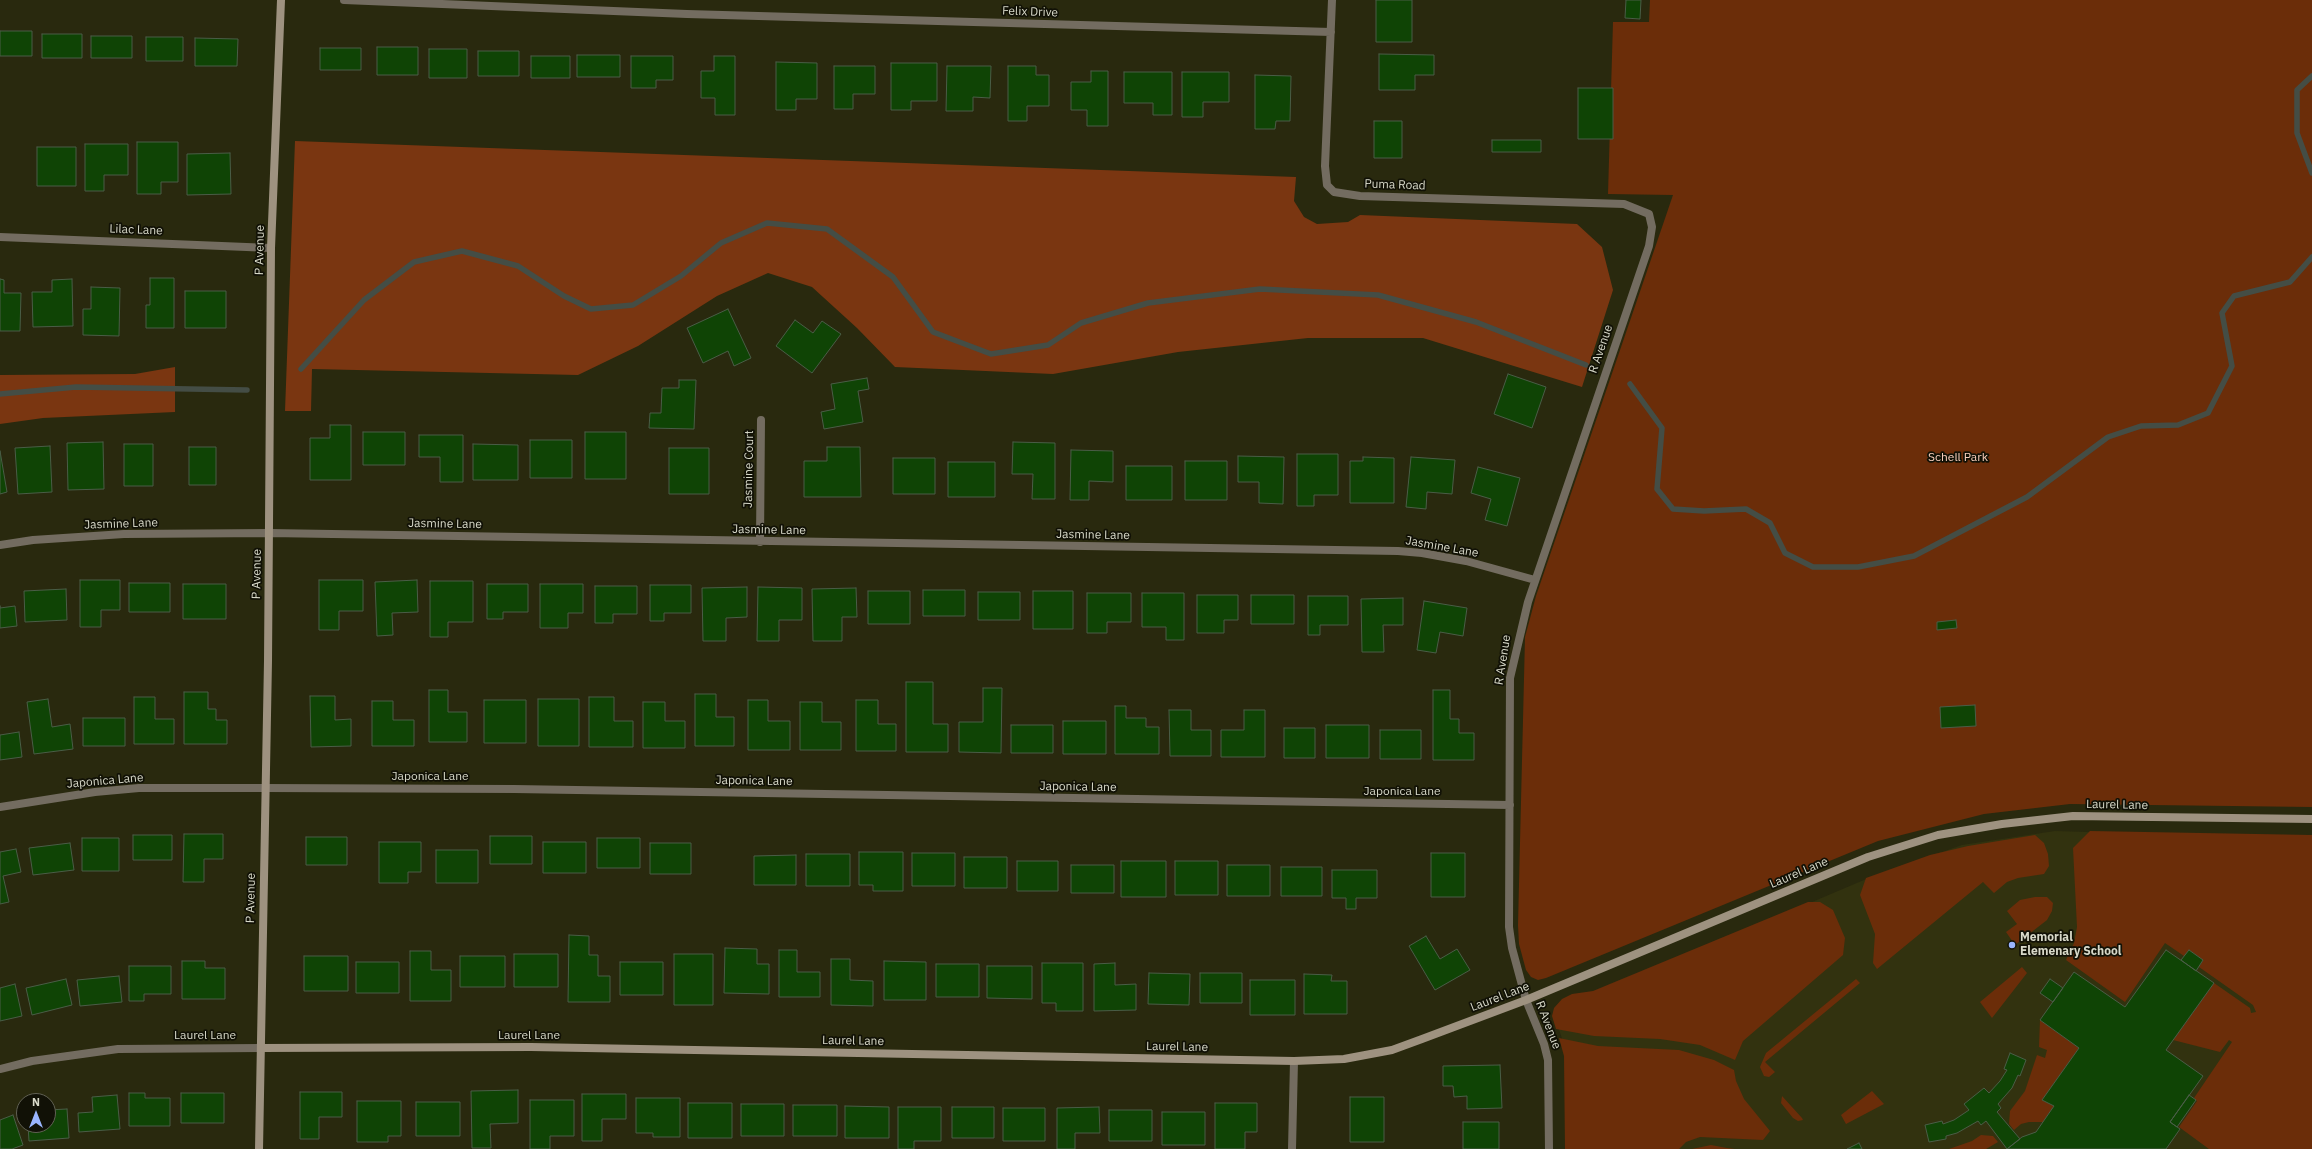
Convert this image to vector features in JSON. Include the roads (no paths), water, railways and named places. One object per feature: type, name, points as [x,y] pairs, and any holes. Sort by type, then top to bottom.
[{"type":"street","name":"P Avenue","points":[[259,1149],[270,533],[272,248],[281,0]]},
{"type":"street","name":"Felix Drive","points":[[344,0],[557,9],[1331,32]]},
{"type":"street","points":[[557,9],[558,0]]},
{"type":"street","name":"Puma Road","points":[[1332,0],[1325,166],[1327,186],[1334,192],[1360,196],[1624,204],[1649,214]]},
{"type":"street","name":"R Avenue","points":[[1549,1149],[1548,1060],[1544,1044],[1526,1000],[1512,948],[1509,927],[1510,678],[1521,630],[1535,580],[1649,246],[1652,227],[1649,214]]},
{"type":"street","name":"Lilac Lane","points":[[0,237],[272,248]]},
{"type":"street","name":"Jasmine Court","points":[[760,542],[761,420]]},
{"type":"street","name":"Jasmine Lane","points":[[0,545],[33,540],[124,534],[270,533],[1398,551],[1422,553],[1466,561],[1535,580]]},
{"type":"street","name":"Japonica Lane","points":[[0,807],[139,788],[522,789],[1510,805]]},
{"type":"street","name":"Laurel Lane","points":[[0,1069],[32,1062],[118,1049],[538,1048],[1294,1061],[1344,1059],[1392,1050],[1526,1000],[1868,857],[1938,835],[2002,824],[2074,816],[2312,819]]},
{"type":"street","points":[[1292,1149],[1294,1061]]},
{"type":"waterway","points":[[2312,76],[2297,90],[2297,133],[2312,173]]},
{"type":"waterway","points":[[301,369],[364,300],[414,262],[462,251],[518,266],[564,296],[591,309],[633,305],[681,276],[721,243],[767,223],[827,229],[893,277],[933,332],[991,354],[1048,345],[1081,323],[1148,303],[1260,289],[1378,295],[1476,322],[1586,365]]},
{"type":"waterway","points":[[1630,384],[1662,428],[1657,489],[1673,509],[1704,511],[1746,509],[1770,523],[1785,553],[1813,567],[1858,567],[1914,556],[2027,497],[2108,437],[2141,426],[2178,425],[2208,413],[2232,366],[2222,313],[2234,296],[2290,282],[2312,257]]},
{"type":"waterway","points":[[0,394],[76,387],[247,390]]},
{"type":"place","name":"Memorial Elemenary School","points":[[2012,945]]},
{"type":"park label","name":"Schell Park","points":[[1958,458]]}]
